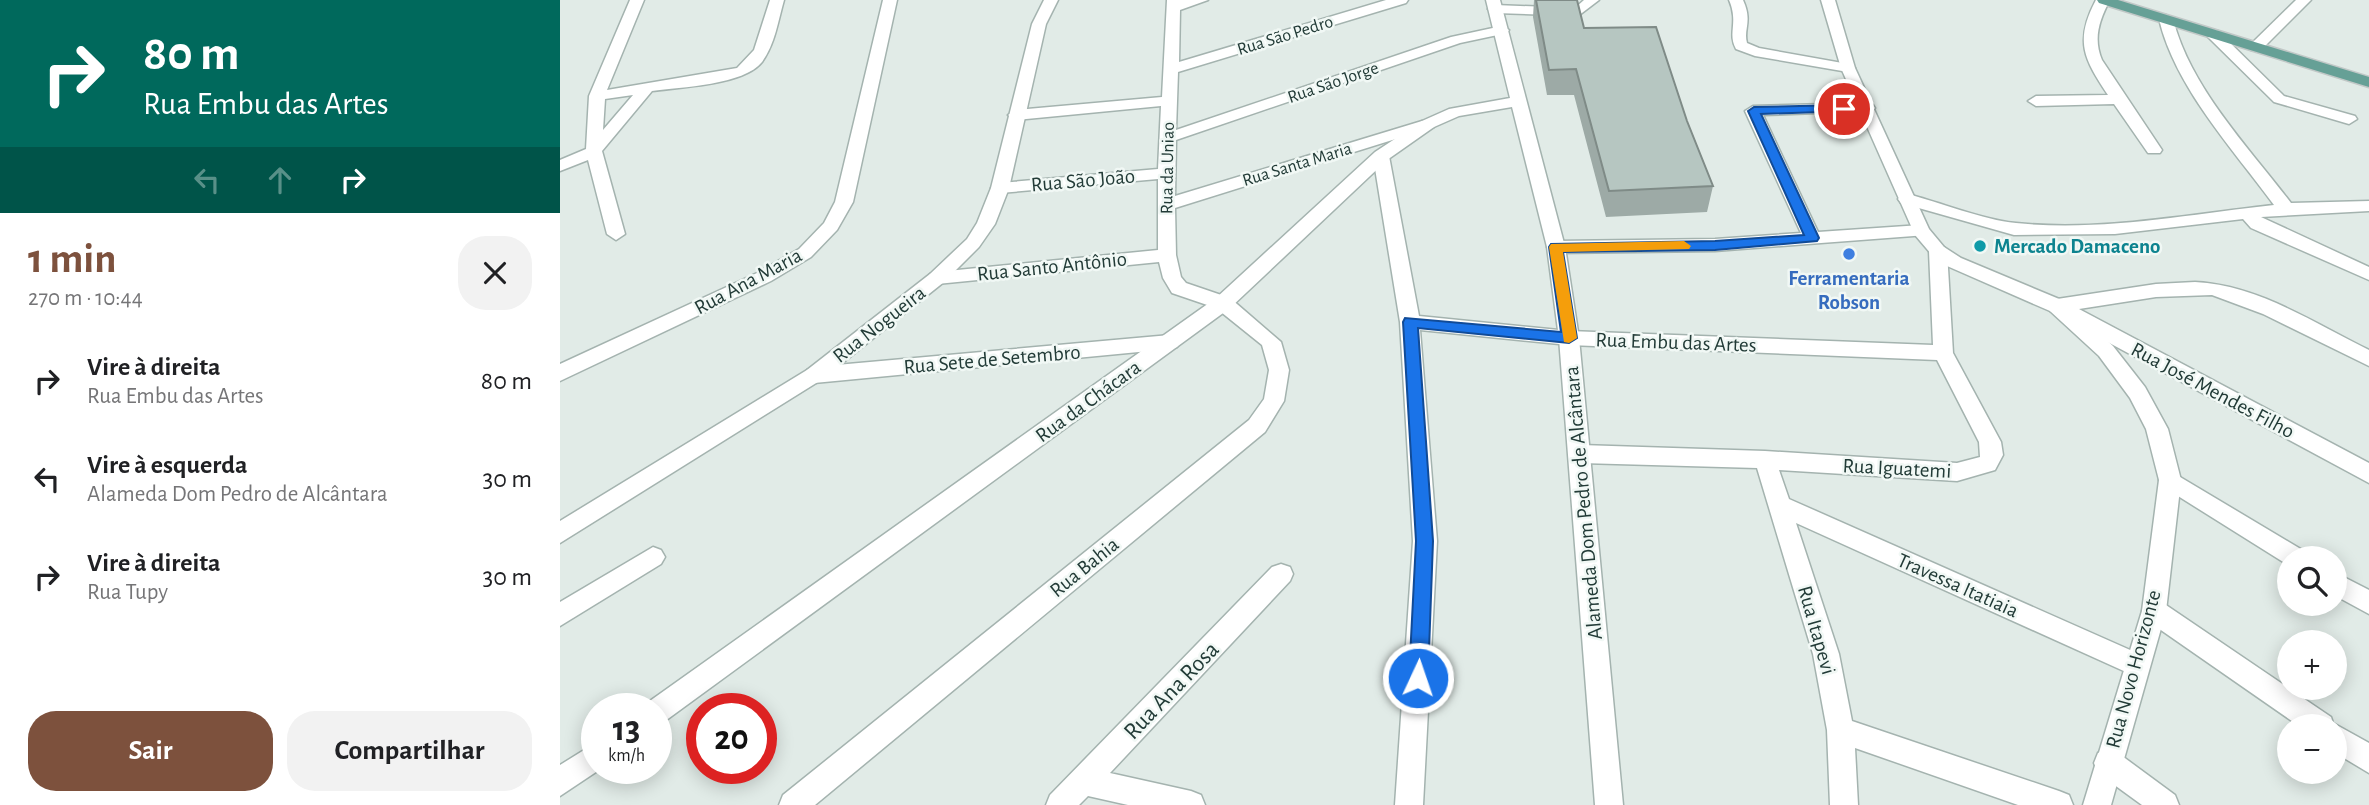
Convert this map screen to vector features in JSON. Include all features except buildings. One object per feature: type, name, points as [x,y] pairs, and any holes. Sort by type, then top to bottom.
[{"type":"main road","points":[[2104,0],[2369,82]]},
{"type":"street","points":[[616,234],[594,151],[597,96],[637,0]]},
{"type":"street","points":[[597,96],[724,77],[754,65],[762,55],[777,0]]},
{"type":"street","name":"Rua Ana Maria","points":[[560,373],[764,277],[805,253],[831,226],[844,202],[890,0]]},
{"type":"street","name":"Rua Nogueira","points":[[560,533],[814,375],[937,278],[973,243],[986,224],[1000,188],[1039,24],[1051,0]]},
{"type":"street","points":[[1174,4],[1201,0]]},
{"type":"street","name":"Rua São Pedro","points":[[1169,70],[1401,0]]},
{"type":"street","points":[[1494,4],[1578,12],[1592,0]]},
{"type":"street","points":[[1736,0],[1744,17],[1738,42],[1755,52],[1849,68]]},
{"type":"street","name":"Rua Novo Horizonte","points":[[1828,0],[1849,68],[1921,231],[1938,251],[1976,273],[2057,306],[2106,351],[2138,393],[2157,429],[2170,480],[2154,611],[2097,805]]},
{"type":"street","points":[[2104,0],[2094,16],[2090,34],[2091,55],[2154,150]]},
{"type":"street","points":[[2256,47],[2304,0]]},
{"type":"street","name":"Rua da Uniao","points":[[1174,4],[1165,205],[1167,255],[1172,278],[1179,288],[1193,295],[1223,303]]},
{"type":"street","name":"Alameda Dom Pedro de Alcântara","points":[[1494,4],[1556,247],[1581,454],[1591,621],[1609,805]]},
{"type":"street","points":[[2166,19],[2173,48],[2199,92],[2286,209]]},
{"type":"street","name":"Rua São Jorge","points":[[1167,138],[1456,40],[1502,30]]},
{"type":"street","points":[[2213,34],[2279,99],[2349,119]]},
{"type":"street","points":[[560,166],[594,151],[646,89]]},
{"type":"street","points":[[2036,102],[2121,100]]},
{"type":"street","points":[[1016,115],[1168,101]]},
{"type":"street","name":"Rua da Chácara","points":[[672,700],[1223,303],[1381,156],[1428,124],[1455,112],[1518,101]]},
{"type":"street","points":[[1812,238],[1754,111],[1867,108]]},
{"type":"street","name":"Rua Santa Maria","points":[[1165,205],[1428,124]]},
{"type":"street","points":[[1381,156],[1410,322],[1424,541],[1409,805]]},
{"type":"street","name":"Rua São João","points":[[1000,188],[1166,173]]},
{"type":"street","points":[[1907,199],[2014,229],[2115,228],[2286,209],[2369,206]]},
{"type":"street","points":[[2248,214],[2257,225],[2369,274]]},
{"type":"street","points":[[1556,247],[1715,245],[1921,231]]},
{"type":"street","name":"Rua Iguatemi","points":[[1581,454],[1765,460],[1957,472],[1987,464],[1992,455],[1990,442],[1942,353],[1938,251]]},
{"type":"street","name":"Rua Santo Antônio","points":[[937,278],[1167,255]]},
{"type":"street","points":[[2057,306],[2189,288],[2214,290],[2249,301],[2369,359]]},
{"type":"street","name":"Rua Bahia","points":[[793,805],[1258,426],[1274,401],[1279,370],[1271,342],[1223,303]]},
{"type":"street","name":"Rua José Mendes Filho","points":[[2057,306],[2369,474]]},
{"type":"street","name":"Rua Embu das Artes","points":[[1410,322],[1569,338],[1942,353]]},
{"type":"street","name":"Rua Sete de Setembro","points":[[814,375],[1170,342]]},
{"type":"street","name":"Rua Itapevi","points":[[1765,460],[1826,654],[1840,730],[1844,805]]},
{"type":"street","points":[[2170,480],[2277,546]]},
{"type":"street","name":"Travessa Itatiaia","points":[[1779,505],[2137,666]]},
{"type":"street","points":[[560,615],[653,557]]},
{"type":"street","name":"Rua Ana Rosa","points":[[1060,805],[1281,574]]},
{"type":"street","points":[[2347,590],[2369,603]]},
{"type":"street","points":[[2154,611],[2304,714]]},
{"type":"street","points":[[1840,730],[2059,805]]},
{"type":"street","points":[[2347,745],[2369,760]]},
{"type":"street","points":[[2108,763],[2165,805]]},
{"type":"street","points":[[560,782],[581,767]]},
{"type":"street","points":[[1084,781],[1191,805]]},
{"type":"slow traffic","points":[[1569,338],[1556,247],[1684,246]]},
{"type":"place","name":"Mercado Damaceno","points":[[1980,246]]},
{"type":"place","name":"Ferramentaria Robson","points":[[1849,254]]},
{"type":"route","points":[[1418,678],[1424,541],[1410,322],[1569,338],[1556,247],[1715,245],[1812,238],[1754,111],[1844,109]]}]
